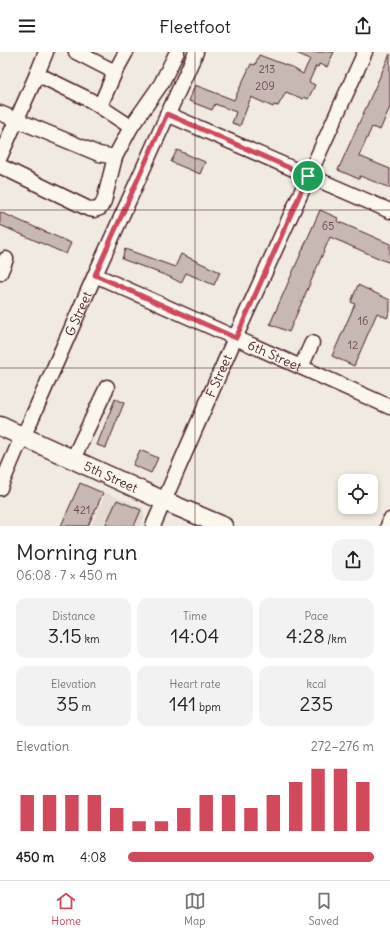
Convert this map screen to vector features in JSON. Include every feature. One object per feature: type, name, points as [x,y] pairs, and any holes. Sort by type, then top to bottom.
[{"type":"main road","name":"5th Street","points":[[0,426],[164,501],[223,526]]},
{"type":"street","points":[[0,157],[46,52]]},
{"type":"street","points":[[76,52],[115,72]]},
{"type":"street","points":[[100,106],[115,72],[126,52]]},
{"type":"street","points":[[0,166],[89,209],[94,210],[100,208],[104,201],[115,157],[131,127],[161,84],[177,52]]},
{"type":"street","name":"G Street","points":[[0,488],[196,52]]},
{"type":"street","name":"F Street","points":[[153,526],[308,176],[365,52]]},
{"type":"street","points":[[37,74],[100,106],[131,127]]},
{"type":"street","points":[[0,112],[98,154],[115,157]]},
{"type":"street","points":[[167,114],[390,212]]},
{"type":"street","points":[[0,273],[6,259]]},
{"type":"street","name":"6th Street","points":[[95,275],[390,407]]},
{"type":"street","points":[[301,367],[312,343]]},
{"type":"street","points":[[73,459],[107,387]]},
{"type":"street","points":[[388,526],[390,520]]},
{"type":"shaded area","points":[[106,493],[143,508],[144,517],[140,526],[91,526]]},
{"type":"building","points":[[294,52],[334,52],[327,67],[319,64],[318,67],[316,66],[309,82],[315,85],[308,99],[304,97],[303,99],[286,92],[278,106],[274,105],[273,107],[251,97],[240,126],[232,123],[236,112],[215,104],[212,110],[189,101],[195,85],[234,100],[251,64],[255,65],[259,55],[291,67],[303,74],[310,59]]},
{"type":"building","points":[[390,54],[390,107],[380,130],[372,127],[359,156],[390,169],[390,188],[360,176],[359,179],[338,170]]},
{"type":"building","points":[[177,150],[205,162],[200,174],[171,162]]},
{"type":"building","points":[[320,210],[338,218],[337,221],[390,244],[390,263],[330,237],[289,332],[270,324]]},
{"type":"building","points":[[0,212],[71,243],[66,254],[0,225]]},
{"type":"building","points":[[125,249],[175,267],[181,254],[220,272],[214,285],[186,273],[181,283],[170,277],[122,259]]},
{"type":"building","points":[[358,285],[390,300],[390,311],[387,318],[377,313],[354,366],[332,356],[355,304],[351,302]]},
{"type":"building","points":[[115,399],[124,403],[106,448],[97,445]]},
{"type":"building","points":[[140,450],[158,458],[151,473],[133,465]]},
{"type":"building","points":[[80,483],[103,493],[88,526],[61,526]]},
{"type":"building","points":[[117,500],[141,510],[134,526],[105,526]]},
{"type":"route","points":[[167,114],[308,176],[236,338],[95,275],[167,114]]}]
